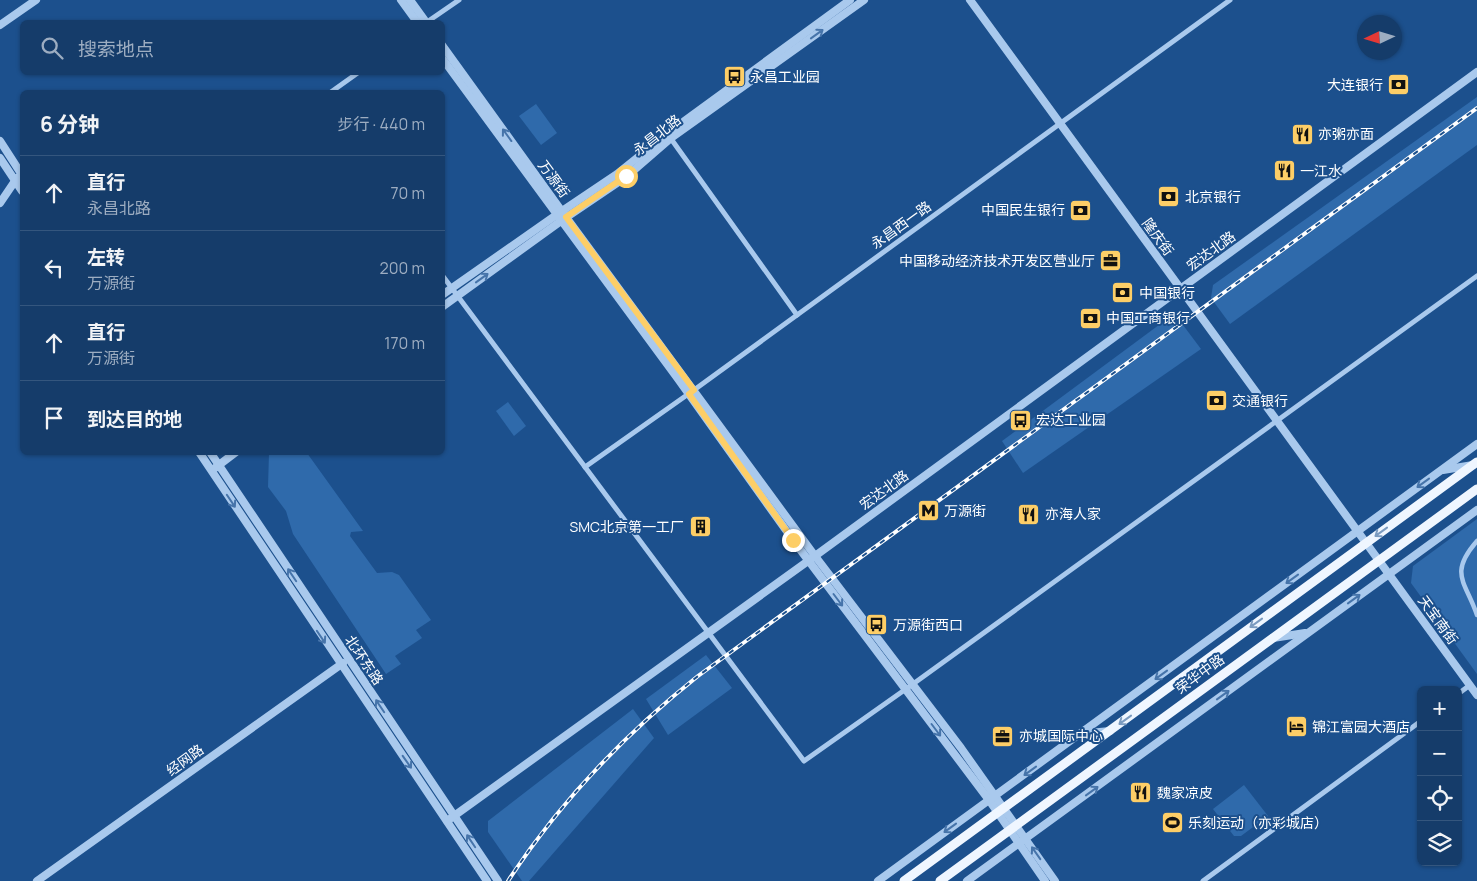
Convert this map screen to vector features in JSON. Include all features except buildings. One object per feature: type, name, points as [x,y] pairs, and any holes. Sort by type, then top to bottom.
[{"type":"main road","name":"荣华中路","points":[[904,881],[1475,464]]},
{"type":"main road","name":"荣华中路","points":[[940,881],[1477,489]]},
{"type":"street","points":[[0,25],[36,0]]},
{"type":"street","points":[[401,0],[416,20]]},
{"type":"street","points":[[410,0],[425,20]]},
{"type":"street","points":[[429,20],[459,0]]},
{"type":"street","name":"永昌北路","points":[[445,293],[561,216],[626,176],[669,136],[850,0]]},
{"type":"street","name":"永昌北路","points":[[669,136],[864,0]]},
{"type":"street","name":"隆庆街","points":[[970,0],[1378,561]]},
{"type":"street","name":"永昌西一路","points":[[585,467],[1230,0]]},
{"type":"street","name":"万源街","points":[[445,49],[561,216]]},
{"type":"street","name":"万源街","points":[[445,62],[691,392],[906,689],[992,798]]},
{"type":"street","name":"宏达北路","points":[[451,819],[812,559],[1477,72]]},
{"type":"street","points":[[335,90],[355,75]]},
{"type":"street","points":[[669,136],[797,315]]},
{"type":"street","points":[[0,141],[20,170]]},
{"type":"street","points":[[0,158],[20,188]]},
{"type":"street","points":[[0,203],[20,175]]},
{"type":"street","name":"永昌北路","points":[[445,305],[561,216]]},
{"type":"street","points":[[445,279],[804,760],[913,684],[1477,276]]},
{"type":"street","points":[[878,881],[1477,444]]},
{"type":"street","name":"北环东路","points":[[201,455],[340,664],[451,819],[498,881]]},
{"type":"street","points":[[204,461],[212,455]]},
{"type":"street","name":"北环东路","points":[[213,455],[218,465],[348,659],[451,819],[486,881]]},
{"type":"street","points":[[211,470],[232,455]]},
{"type":"street","points":[[1440,471],[1475,464]]},
{"type":"street","points":[[967,881],[1477,510]]},
{"type":"street","points":[[1477,541],[1465,557],[1461,574],[1462,584],[1477,615]]},
{"type":"street","name":"万源街","points":[[812,559],[913,684],[1013,828]]},
{"type":"street","name":"天宝南街","points":[[1378,561],[1477,695]]},
{"type":"street","points":[[1273,638],[1308,632]]},
{"type":"street","name":"经网路","points":[[37,881],[348,659]]},
{"type":"street","points":[[1462,691],[1470,685]]},
{"type":"street","points":[[1203,881],[1417,724]]},
{"type":"street","points":[[1079,734],[1110,731]]},
{"type":"street","points":[[1013,828],[1026,839],[1055,881]]},
{"type":"street","points":[[1013,828],[1018,844],[1045,881]]},
{"type":"shaded area","points":[[1477,97],[1477,145],[1230,324],[1211,298],[1213,285]]},
{"type":"shaded area","points":[[536,104],[557,133],[541,145],[519,116]]},
{"type":"shaded area","points":[[1167,319],[1180,321],[1201,349],[1023,473],[1002,441]]},
{"type":"shaded area","points":[[508,402],[526,426],[514,436],[496,411]]},
{"type":"shaded area","points":[[269,455],[308,455],[363,531],[351,532],[350,536],[377,573],[392,572],[399,575],[431,620],[416,630],[422,638],[395,656],[401,664],[386,674],[293,534],[286,511],[268,487]]},
{"type":"shaded area","points":[[1477,519],[1477,674],[1411,583],[1413,566]]},
{"type":"shaded area","points":[[706,655],[732,688],[668,735],[646,699]]},
{"type":"shaded area","points":[[633,709],[654,738],[529,881],[522,881],[488,832],[488,821]]},
{"type":"shaded area","points":[[1244,785],[1268,816],[1241,836],[1234,836],[1213,809]]},
{"type":"railway","points":[[508,881],[549,824],[595,771],[671,698],[698,676],[1477,108]]},
{"type":"place","name":"永昌工业园","points":[[734,77]]},
{"type":"place","name":"大连银行","points":[[1399,85]]},
{"type":"place","name":"亦粥亦面","points":[[1302,134]]},
{"type":"place","name":"一江水","points":[[1284,171]]},
{"type":"place","name":"北京银行","points":[[1169,197]]},
{"type":"place","name":"中国民生银行","points":[[1081,210]]},
{"type":"place","name":"中国移动经济技术开发区营业厅","points":[[1111,261]]},
{"type":"place","name":"中国银行","points":[[1123,293]]},
{"type":"place","name":"中国工商银行","points":[[1090,318]]},
{"type":"place","name":"交通银行","points":[[1216,401]]},
{"type":"place","name":"宏达工业园","points":[[1020,420]]},
{"type":"place","name":"万源街","points":[[928,511]]},
{"type":"place","name":"亦海人家","points":[[1029,514]]},
{"type":"place","name":"SMC北京第一工厂","points":[[700,527]]},
{"type":"place","name":"万源街西口","points":[[877,625]]},
{"type":"place","name":"锦江富园大酒店","points":[[1296,727]]},
{"type":"place","name":"亦城国际中心","points":[[1003,736]]},
{"type":"place","name":"魏家凉皮","points":[[1141,793]]},
{"type":"place","name":"乐刻运动（亦彩城店）","points":[[1172,823]]},
{"type":"route","points":[[626,176],[566,217],[694,390],[689,394],[793,540]]}]
